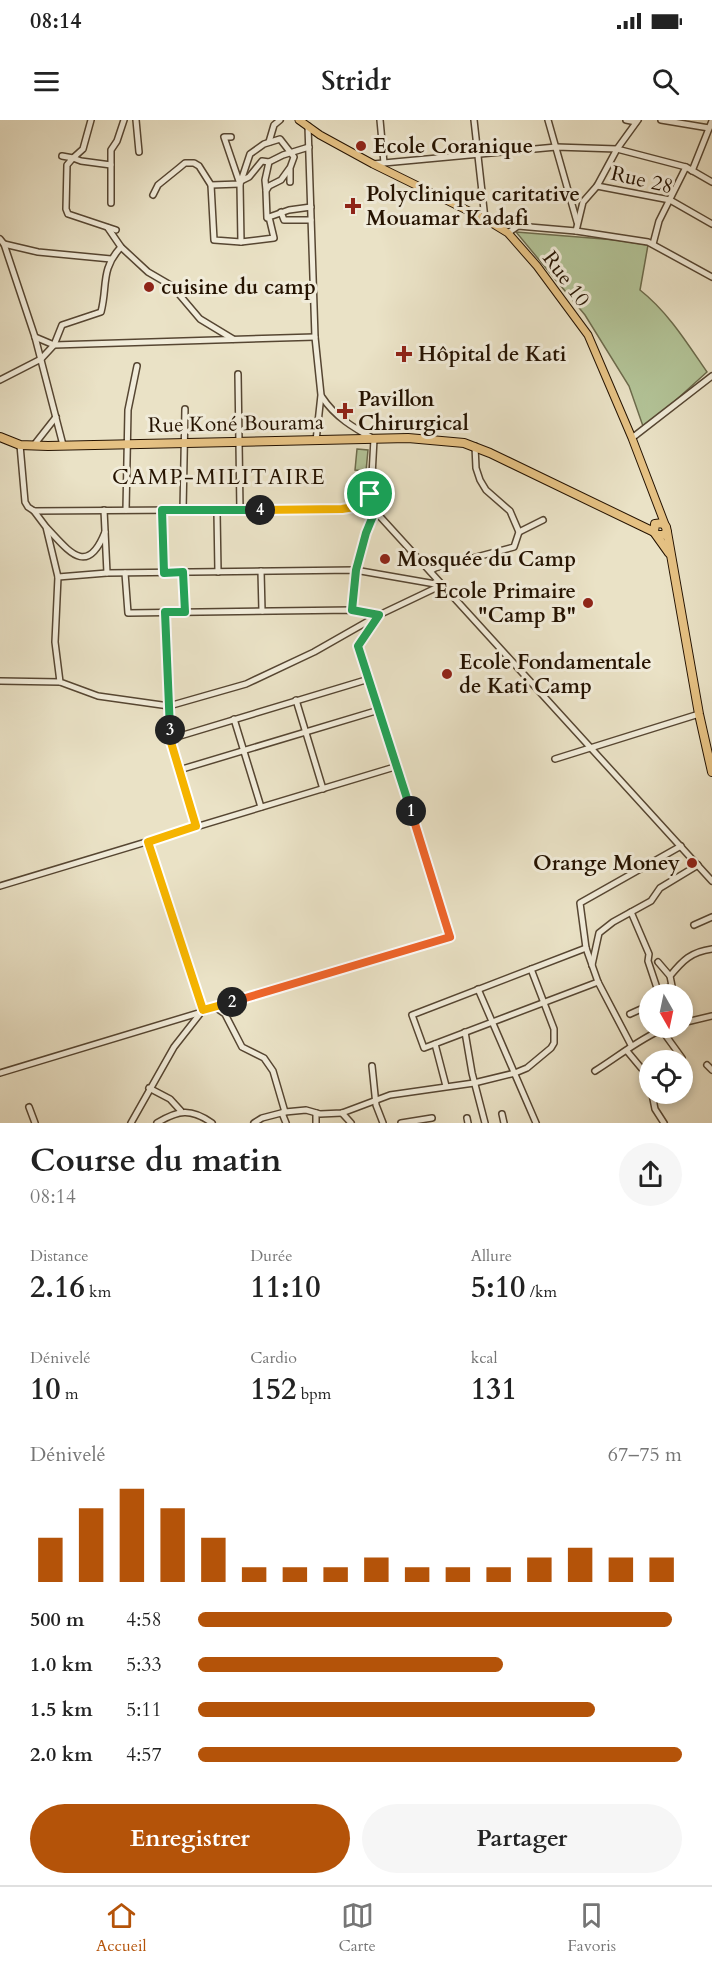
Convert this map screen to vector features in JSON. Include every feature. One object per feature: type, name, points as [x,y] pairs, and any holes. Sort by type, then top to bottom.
[{"type":"highway","name":"Rue Koné Bourama","points":[[0,437],[20,445],[63,446],[374,439],[432,439],[464,443],[637,523],[656,529]]},
{"type":"highway","points":[[656,529],[663,535],[667,529]]},
{"type":"highway","points":[[656,529],[672,559]]},
{"type":"highway","points":[[667,529],[699,714],[712,772]]},
{"type":"main road","name":"Rue 10","points":[[302,122],[373,164],[485,219],[508,234],[537,266],[588,335],[658,501],[667,529]]},
{"type":"main road","name":"Rue 10","points":[[656,529],[660,510],[658,501]]},
{"type":"street","points":[[91,120],[83,149],[67,165],[66,209],[68,214],[116,230]]},
{"type":"street","points":[[111,203],[111,150],[124,120]]},
{"type":"street","points":[[136,120],[139,152]]},
{"type":"street","points":[[269,142],[274,125],[280,120]]},
{"type":"street","points":[[380,120],[384,163]]},
{"type":"street","points":[[474,120],[485,219]]},
{"type":"street","points":[[548,120],[578,223]]},
{"type":"street","points":[[626,120],[637,121]]},
{"type":"street","points":[[661,120],[711,124],[709,137],[692,171]]},
{"type":"street","points":[[576,231],[583,202],[597,186],[617,149],[637,121]]},
{"type":"street","points":[[302,122],[309,147],[315,337],[321,395],[316,441]]},
{"type":"street","points":[[231,137],[224,137],[240,183],[241,242]]},
{"type":"street","points":[[240,183],[250,154],[269,142],[280,139],[294,157],[290,168],[281,180],[266,190]]},
{"type":"street","points":[[211,185],[240,183],[249,177],[262,161],[269,162],[309,147]]},
{"type":"street","points":[[373,164],[556,147],[617,149],[686,167],[712,182]]},
{"type":"street","points":[[62,156],[90,163],[111,165]]},
{"type":"street","points":[[153,195],[158,185],[184,164],[194,163],[211,185],[214,240],[241,242],[274,238],[267,218],[265,180],[269,162]]},
{"type":"street","points":[[653,244],[659,221],[686,167]]},
{"type":"street","points":[[290,168],[291,182]]},
{"type":"street","name":"Rue 28","points":[[597,186],[670,200],[712,224]]},
{"type":"street","points":[[268,217],[281,212],[311,207]]},
{"type":"street","points":[[281,212],[284,220],[311,220]]},
{"type":"street","points":[[508,234],[518,226],[576,231],[648,242],[712,277]]},
{"type":"street","points":[[108,228],[122,247],[148,272],[172,286],[200,319],[233,339]]},
{"type":"street","points":[[2,241],[38,252],[111,259]]},
{"type":"street","points":[[2,241],[35,337],[63,446]]},
{"type":"street","points":[[0,380],[41,359],[54,345],[62,325],[101,312],[105,279],[111,259],[122,247]]},
{"type":"street","points":[[35,337],[54,345],[315,337]]},
{"type":"street","points":[[126,510],[128,410],[137,366]]},
{"type":"street","points":[[238,374],[240,510]]},
{"type":"street","points":[[632,438],[712,376]]},
{"type":"street","points":[[321,395],[327,405],[351,426],[374,439],[370,494],[375,511],[366,533],[356,570],[352,610]]},
{"type":"street","points":[[320,409],[327,405]]},
{"type":"street","points":[[183,510],[185,409]]},
{"type":"street","points":[[34,445],[56,417]]},
{"type":"street","points":[[20,445],[25,502],[66,549],[73,555],[82,557],[90,555],[100,545],[105,532]]},
{"type":"street","points":[[430,571],[435,567],[514,547],[519,532],[510,510],[486,490],[480,480],[476,468],[475,447]]},
{"type":"street","points":[[354,507],[370,494]]},
{"type":"street","points":[[34,511],[368,507],[375,511],[712,881]]},
{"type":"street","points":[[104,510],[107,573]]},
{"type":"street","points":[[162,510],[164,573]]},
{"type":"street","points":[[217,512],[218,572]]},
{"type":"street","points":[[519,532],[543,520]]},
{"type":"street","points":[[46,527],[58,577],[55,642],[60,682]]},
{"type":"street","points":[[58,577],[107,573],[356,570],[442,585]]},
{"type":"street","points":[[261,571],[262,611]]},
{"type":"street","points":[[183,572],[185,612]]},
{"type":"street","points":[[125,573],[128,613],[352,610],[379,615]]},
{"type":"street","points":[[0,681],[60,682],[98,696],[169,706],[246,684],[314,652],[379,615],[442,585]]},
{"type":"street","points":[[165,612],[170,739],[196,826]]},
{"type":"street","points":[[0,1072],[450,937],[398,766],[358,646],[379,615]]},
{"type":"street","points":[[170,739],[369,679]]},
{"type":"street","points":[[296,700],[323,789]]},
{"type":"street","points":[[180,770],[379,710]]},
{"type":"street","points":[[555,759],[699,714]]},
{"type":"street","points":[[234,719],[261,807]]},
{"type":"street","points":[[0,886],[398,766]]},
{"type":"street","points":[[148,842],[203,1010]]},
{"type":"street","points":[[639,1063],[629,1048],[592,966],[586,948],[580,903],[681,846]]},
{"type":"street","points":[[592,966],[598,933],[613,922],[651,902],[660,888],[698,865]]},
{"type":"street","points":[[631,912],[649,954],[648,961],[656,984]]},
{"type":"street","points":[[694,925],[712,917]]},
{"type":"street","points":[[586,948],[412,1015],[424,1048],[598,982]]},
{"type":"street","points":[[670,976],[693,954],[712,949]]},
{"type":"street","points":[[658,962],[670,976],[672,984]]},
{"type":"street","points":[[254,1123],[262,1118],[306,1110],[316,1113],[342,1113],[376,1100],[446,1086],[474,1083],[526,1068],[554,1043],[554,1029],[531,969]]},
{"type":"street","points":[[478,989],[536,1123]]},
{"type":"street","points":[[215,1007],[225,1014],[242,1047],[264,1058],[273,1071],[286,1123]]},
{"type":"street","points":[[131,1123],[174,1047],[203,1010]]},
{"type":"street","points":[[630,1014],[639,1010]]},
{"type":"street","points":[[693,1020],[712,1016]]},
{"type":"street","points":[[465,1032],[474,1083],[485,1123]]},
{"type":"street","points":[[595,1071],[646,1038]]},
{"type":"street","points":[[435,1044],[446,1086]]},
{"type":"street","points":[[372,1066],[376,1100],[383,1123]]},
{"type":"street","points":[[149,1088],[170,1099],[181,1112]]},
{"type":"street","points":[[655,1104],[664,1123]]},
{"type":"street","points":[[29,1107],[35,1123]]},
{"type":"street","points":[[157,1123],[181,1112],[196,1114],[212,1123]]},
{"type":"street","points":[[316,1113],[316,1123]]},
{"type":"street","points":[[342,1113],[351,1123]]},
{"type":"street","points":[[502,1114],[504,1123]]},
{"type":"street","points":[[401,1123],[432,1118]]},
{"type":"green space","points":[[516,232],[616,240],[648,245],[640,290],[668,318],[707,372],[644,429],[629,386],[585,315]]},
{"type":"green space","points":[[357,449],[368,450],[366,471],[355,470]]},
{"type":"place","name":"Ecole Coranique","points":[[361,146]]},
{"type":"place","name":"Polyclinique caritative Mouamar Kadafi","points":[[353,206]]},
{"type":"place","name":"cuisine du camp","points":[[149,287]]},
{"type":"place","name":"Hôpital de Kati","points":[[404,354]]},
{"type":"place","name":"Pavillon Chirurgical","points":[[345,411]]},
{"type":"place","name":"Mosquée du Camp","points":[[385,559]]},
{"type":"place","name":"Ecole Primaire \"Camp B\"","points":[[588,603]]},
{"type":"place","name":"Ecole Fondamentale de Kati Camp","points":[[447,674]]},
{"type":"place","name":"Orange Money","points":[[692,863]]},
{"type":"district","name":"CAMP-MILITAIRE","points":[[219,477]]},
{"type":"route","points":[[370,494],[375,511],[366,533],[356,570],[352,610],[379,615],[358,646],[398,766],[450,937],[203,1010],[148,842],[196,826],[170,739],[165,612],[185,612],[183,572],[164,573],[162,510],[342,509],[362,503],[370,494]]}]
